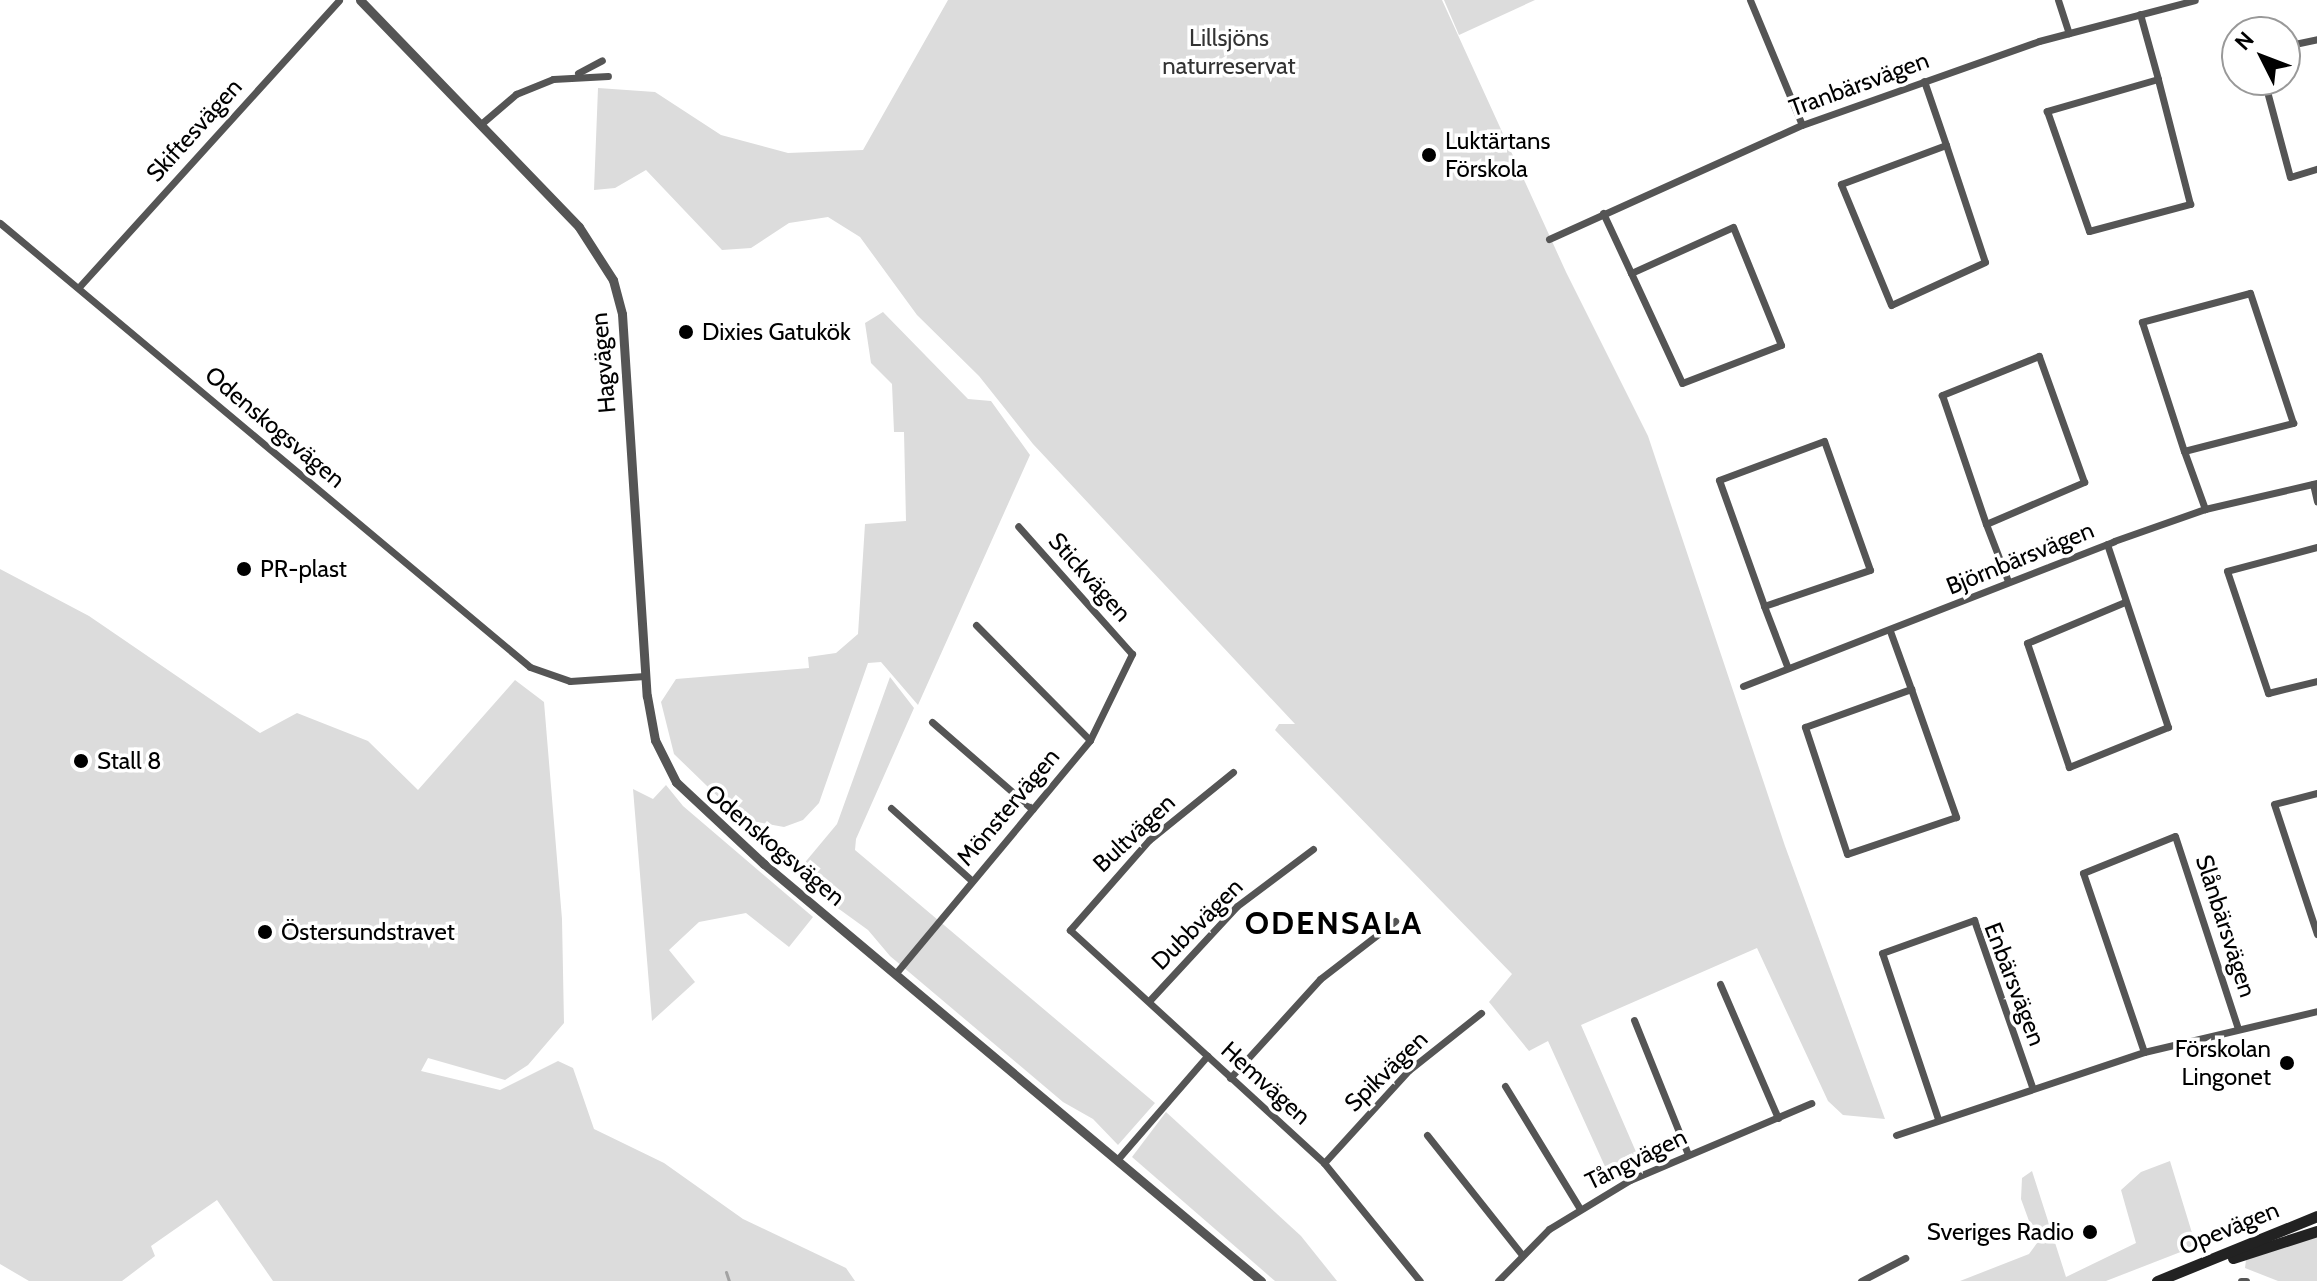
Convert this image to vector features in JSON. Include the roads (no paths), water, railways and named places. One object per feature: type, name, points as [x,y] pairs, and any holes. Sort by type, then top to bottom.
[{"type":"main road","name":"Opevägen","points":[[2157,1281],[2317,1216]]},
{"type":"main road","name":"Opevägen","points":[[2168,1281],[2317,1231]]},
{"type":"street","name":"Skiftesvägen","points":[[79,287],[339,0]]},
{"type":"street","name":"Hagvägen","points":[[360,0],[579,227],[613,280],[622,314],[645,676]]},
{"type":"street","points":[[1750,0],[1802,125]]},
{"type":"street","points":[[2058,0],[2069,33]]},
{"type":"street","name":"Tranbärsvägen","points":[[1549,239],[1802,125],[2069,33],[2195,0]]},
{"type":"street","points":[[2140,14],[2158,79],[2190,204],[2089,231],[2047,111],[2158,79]]},
{"type":"street","points":[[481,124],[516,94],[576,74],[602,60]]},
{"type":"street","points":[[576,74],[608,76]]},
{"type":"street","points":[[1924,81],[1946,145],[1985,262],[1891,305],[1841,184],[1946,145]]},
{"type":"street","points":[[2268,96],[2290,177],[2317,169]]},
{"type":"street","points":[[1603,213],[1682,383],[1781,345],[1733,227],[1631,273]]},
{"type":"street","name":"Odenskogsvägen","points":[[0,223],[530,667],[570,681],[645,676],[655,740],[689,799],[1261,1281]]},
{"type":"street","points":[[2184,451],[2293,423],[2250,293],[2142,322],[2184,451],[2205,509]]},
{"type":"street","points":[[1986,524],[2084,482],[2039,356],[1942,395],[1986,524],[2008,581]]},
{"type":"street","points":[[1764,606],[1870,570],[1824,441],[1719,480],[1764,606],[1787,666]]},
{"type":"street","points":[[2315,484],[2317,502]]},
{"type":"street","name":"Björnbärsvägen","points":[[1743,686],[1787,666],[1890,631],[2008,581],[2205,509],[2315,484]]},
{"type":"street","name":"Stickvägen","points":[[1018,526],[1132,654]]},
{"type":"street","points":[[2107,544],[2168,727],[2069,767],[2027,643],[2125,602]]},
{"type":"street","points":[[2317,547],[2227,571],[2268,693],[2317,681]]},
{"type":"street","points":[[976,625],[1090,740]]},
{"type":"street","points":[[1890,631],[1911,689],[1956,817],[1847,854],[1805,727],[1911,689]]},
{"type":"street","name":"Mönstervägen","points":[[896,973],[1090,740],[1132,654]]},
{"type":"street","points":[[932,722],[1032,809]]},
{"type":"street","name":"Bultvägen","points":[[1070,930],[1149,840],[1233,772]]},
{"type":"street","points":[[2317,793],[2274,804],[2317,934]]},
{"type":"street","points":[[891,808],[972,881]]},
{"type":"street","name":"Slånbärsvägen","points":[[2144,1052],[2083,873],[2175,836],[2238,1029]]},
{"type":"street","name":"Dubbvägen","points":[[1149,1001],[1237,906],[1313,849]]},
{"type":"street","name":"Enbärsvägen","points":[[1938,1119],[1882,953],[1972,920],[2032,1087]]},
{"type":"street","points":[[1230,1078],[1320,979],[1395,921]]},
{"type":"street","name":"Hemvägen","points":[[1070,930],[1324,1163],[1420,1281]]},
{"type":"street","points":[[1720,984],[1778,1118]]},
{"type":"street","points":[[1896,1135],[2144,1052],[2317,1011]]},
{"type":"street","name":"Spikvägen","points":[[1324,1163],[1409,1070],[1481,1013]]},
{"type":"street","points":[[1634,1020],[1688,1154]]},
{"type":"street","points":[[1117,1160],[1207,1056]]},
{"type":"street","points":[[1505,1086],[1580,1209]]},
{"type":"street","name":"Tångvägen","points":[[1498,1281],[1522,1255],[1580,1209],[1688,1154],[1811,1103]]},
{"type":"street","points":[[1427,1135],[1522,1255]]},
{"type":"street","points":[[1861,1281],[1905,1258]]},
{"type":"waterway","points":[[726,1272],[729,1281]]},
{"type":"place","name":"Luktärtans Förskola","points":[[1429,155]]},
{"type":"place","name":"Dixies Gatukök","points":[[686,332]]},
{"type":"place","name":"PR-plast","points":[[244,569]]},
{"type":"place","name":"Stall 8","points":[[81,761]]},
{"type":"place","name":"Östersundstravet","points":[[265,932]]},
{"type":"place","name":"Förskolan Lingonet","points":[[2287,1063]]},
{"type":"place","name":"Sveriges Radio","points":[[2090,1232]]},
{"type":"district","name":"ODENSALA","points":[[1334,923]]},
{"type":"park label","name":"Lillsjöns naturreservat","points":[[1229,52]]}]
